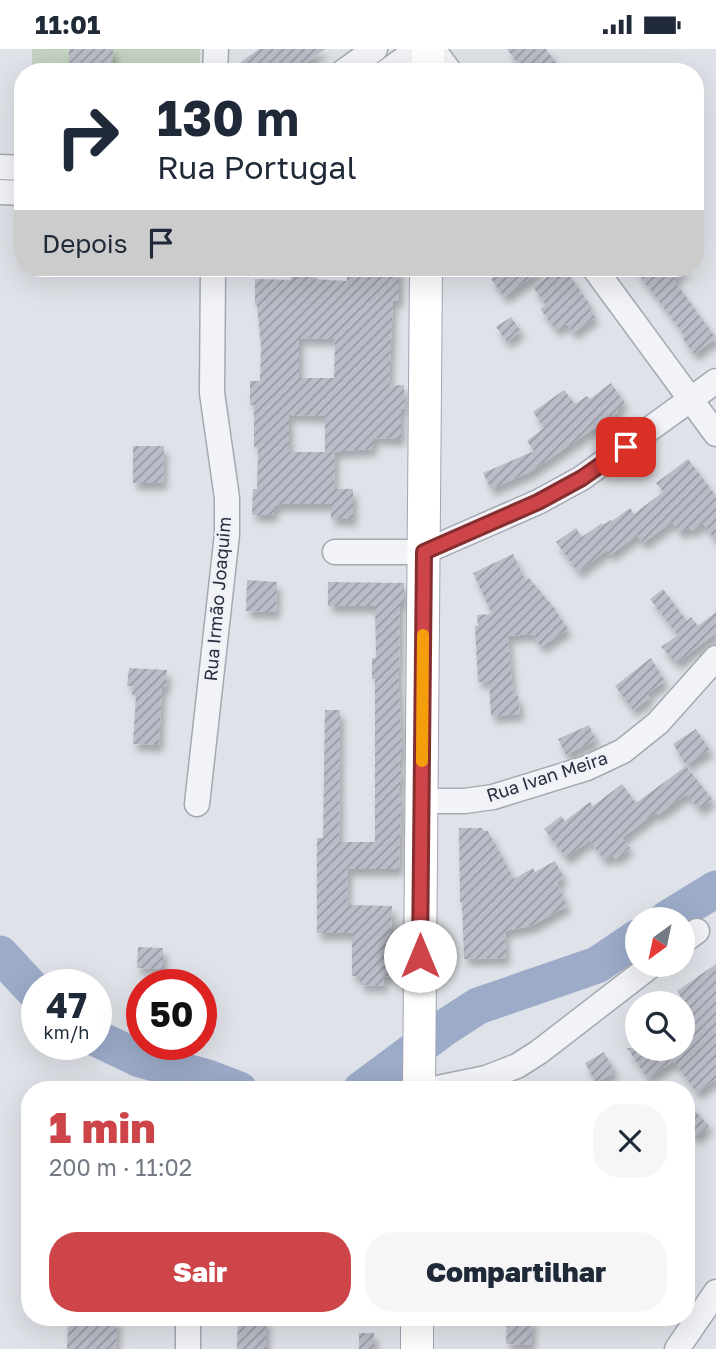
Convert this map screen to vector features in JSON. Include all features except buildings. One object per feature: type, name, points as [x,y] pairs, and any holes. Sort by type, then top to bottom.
[{"type":"main road","points":[[419,1081],[426,277]]},
{"type":"main road","points":[[417,1326],[417,1349]]},
{"type":"street","points":[[355,63],[375,49]]},
{"type":"street","points":[[399,63],[418,49]]},
{"type":"street","points":[[431,49],[443,63]]},
{"type":"street","name":"Rua Irmão Joaquim","points":[[197,804],[227,534],[227,498],[212,393],[214,277]]},
{"type":"street","points":[[601,277],[716,434]]},
{"type":"street","points":[[335,552],[424,552],[538,502],[582,478],[716,381]]},
{"type":"street","name":"Rua Ivan Meira","points":[[422,801],[465,801],[493,797],[587,768],[623,751],[658,723],[716,658]]},
{"type":"street","points":[[475,1081],[517,1066],[539,1052],[636,977]]},
{"type":"street","points":[[695,1323],[716,1292]]},
{"type":"street","points":[[188,1326],[188,1349]]},
{"type":"street","points":[[677,1349],[693,1326]]},
{"type":"green space","points":[[32,49],[200,49],[200,63],[32,63]]},
{"type":"waterway","points":[[687,907],[716,889]]},
{"type":"waterway","points":[[373,1081],[478,1006],[597,965],[625,946]]},
{"type":"waterway","points":[[0,954],[21,977]]},
{"type":"waterway","points":[[112,1046],[140,1059],[216,1081]]},
{"type":"slow traffic","points":[[422,761],[423,635]]},
{"type":"route","points":[[420,956],[424,552],[538,502],[582,478],[626,447]]}]
